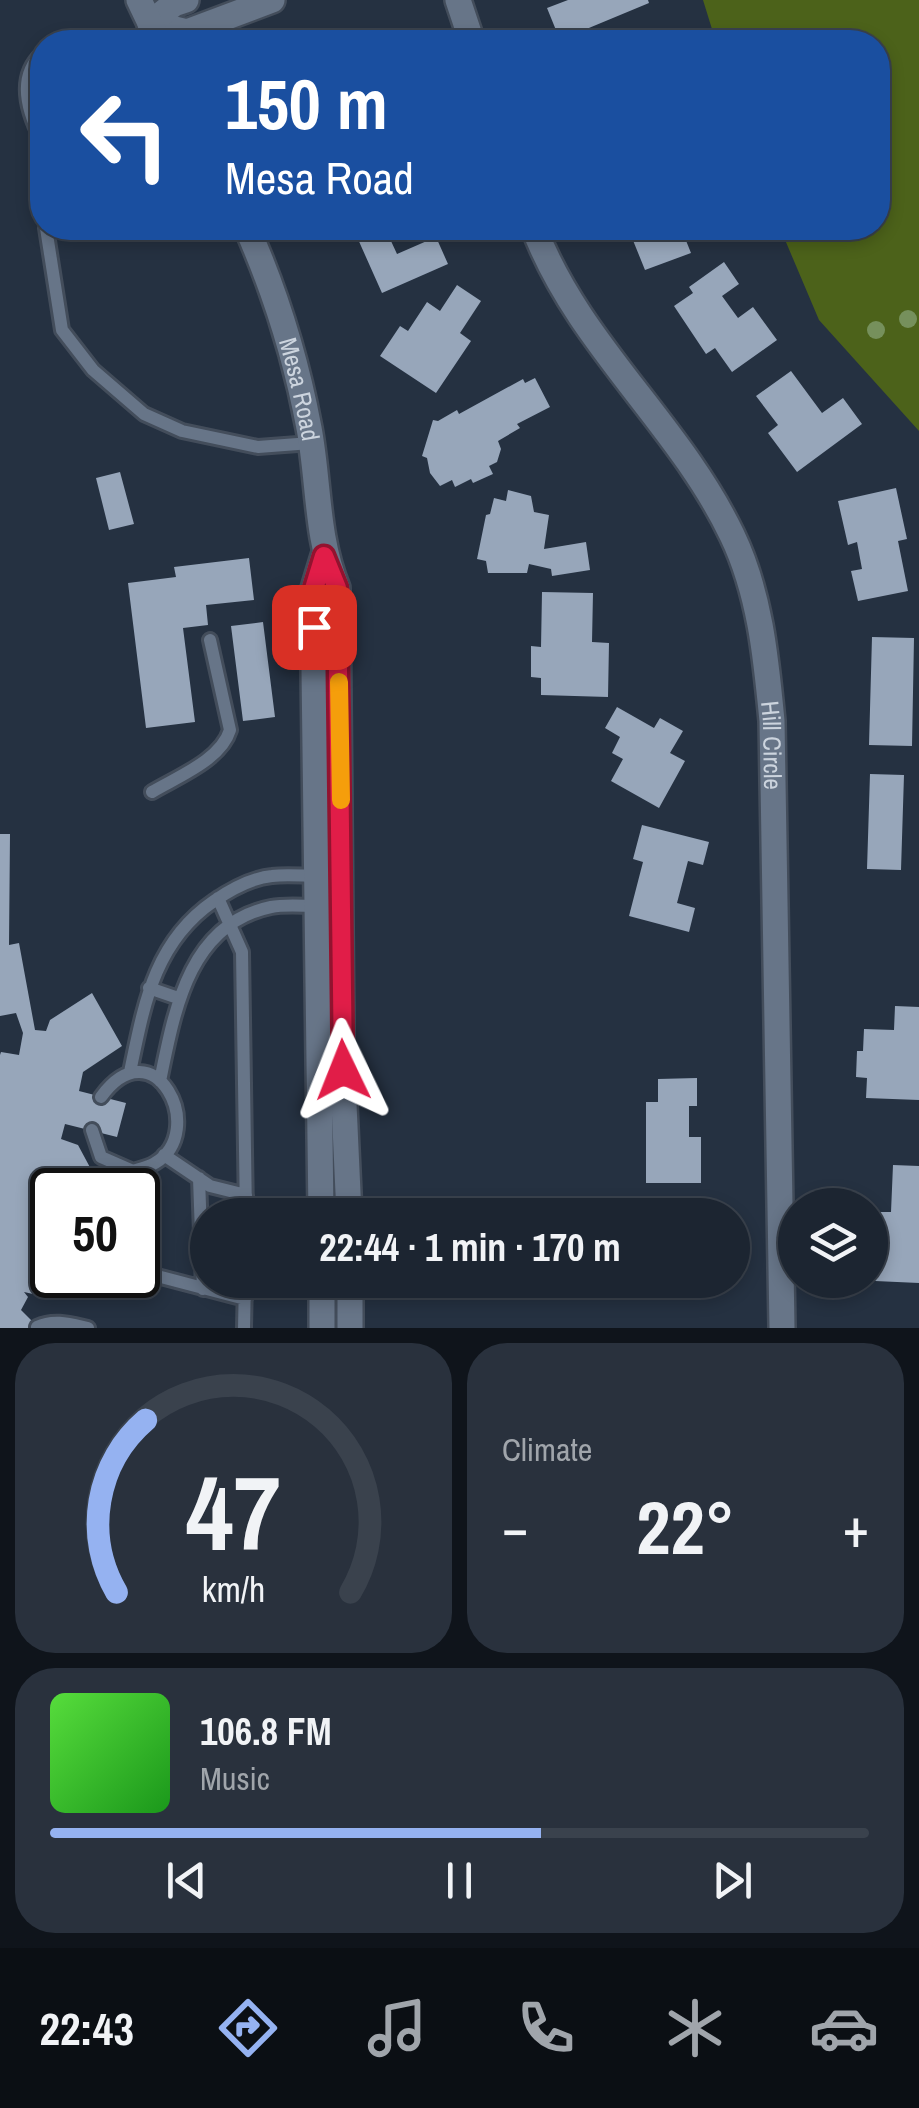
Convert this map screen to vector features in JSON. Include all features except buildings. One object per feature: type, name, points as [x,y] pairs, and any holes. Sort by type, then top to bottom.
[{"type":"main road","points":[[149,22],[186,0]]},
{"type":"main road","points":[[458,0],[468,30]]},
{"type":"main road","points":[[192,30],[258,3]]},
{"type":"main road","points":[[149,22],[179,30]]},
{"type":"main road","name":"Mesa Road","points":[[252,240],[279,310],[311,443],[324,556],[313,592],[329,876],[321,1198]]},
{"type":"main road","name":"Hill Circle","points":[[539,240],[558,283],[579,316],[670,439],[732,534],[758,614],[772,721],[782,1328]]},
{"type":"main road","name":"Mesa Road","points":[[329,906],[341,1038],[348,1198]]},
{"type":"main road","points":[[322,1298],[322,1328]]},
{"type":"main road","points":[[350,1298],[350,1328]]},
{"type":"lane","points":[[30,77],[25,96],[30,113]]},
{"type":"lane","points":[[48,240],[62,330],[94,370],[144,414],[182,431],[258,447],[311,443]]},
{"type":"lane","points":[[152,792],[212,754],[228,738],[230,730],[210,640]]},
{"type":"lane","points":[[130,1072],[149,988],[180,930],[218,898],[270,876],[329,876]]},
{"type":"lane","points":[[218,898],[242,952],[246,1198]]},
{"type":"lane","points":[[160,1081],[178,998],[200,956],[230,925],[272,906],[329,906]]},
{"type":"lane","points":[[149,988],[178,998]]},
{"type":"lane","points":[[92,1130],[102,1157],[132,1171],[156,1163],[174,1140],[178,1110],[170,1092],[149,1073],[118,1076],[101,1097]]},
{"type":"lane","points":[[164,1155],[210,1186],[246,1194]]},
{"type":"lane","points":[[198,1178],[199,1198]]},
{"type":"lane","points":[[160,1278],[190,1286]]},
{"type":"lane","points":[[240,1298],[244,1299],[244,1328]]},
{"type":"lane","points":[[37,1326],[62,1322],[88,1328]]},
{"type":"green space","points":[[703,0],[919,0],[919,431],[819,320],[785,240],[890,240],[890,30],[712,30]]},
{"type":"slow traffic","points":[[339,682],[341,800]]},
{"type":"route","points":[[314,627],[313,592],[324,556],[337,588],[343,1070]]}]
